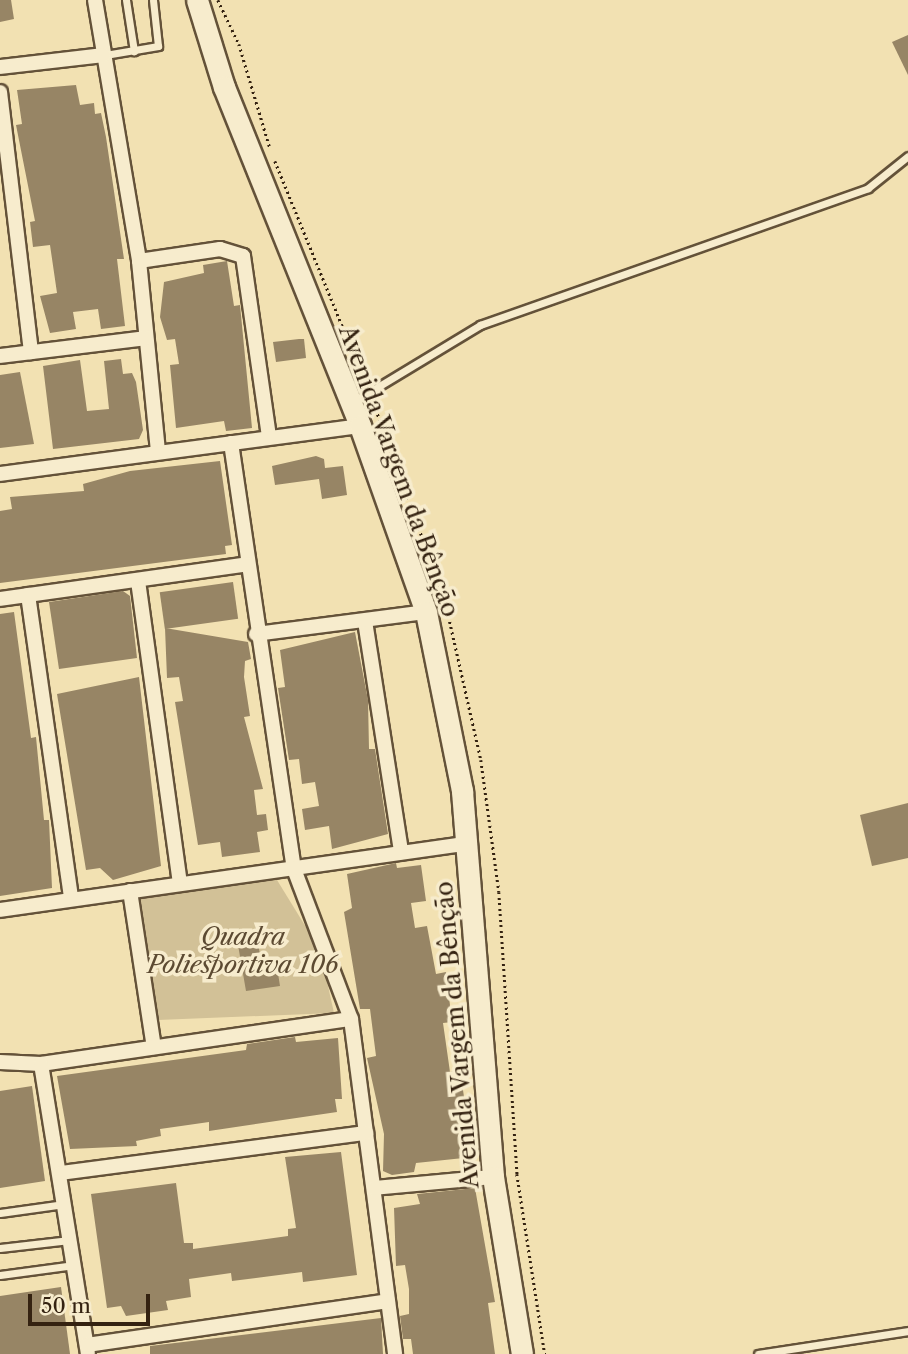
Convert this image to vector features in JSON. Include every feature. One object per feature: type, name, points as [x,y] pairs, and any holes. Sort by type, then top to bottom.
[{"type":"street","points":[[95,0],[139,261],[158,452]]},
{"type":"street","name":"Avenida Vargem da Bênção","points":[[197,0],[224,87],[360,426],[425,612],[468,843],[493,1177],[522,1354]]},
{"type":"street","points":[[0,67],[103,55]]},
{"type":"street","points":[[0,92],[31,352]]},
{"type":"street","points":[[139,261],[220,249],[243,256],[269,436]]},
{"type":"street","points":[[0,356],[146,338]]},
{"type":"street","points":[[0,474],[269,436],[360,426]]},
{"type":"street","points":[[231,443],[256,634],[294,869],[351,1019],[395,1354]]},
{"type":"street","points":[[0,599],[248,564]]},
{"type":"street","points":[[138,581],[180,882]]},
{"type":"street","points":[[27,594],[71,899]]},
{"type":"street","points":[[256,634],[425,612]]},
{"type":"street","points":[[365,621],[401,852]]},
{"type":"street","points":[[0,910],[180,882],[294,869],[468,843]]},
{"type":"street","points":[[131,891],[155,1047]]},
{"type":"street","points":[[0,1062],[41,1064],[351,1019]]},
{"type":"street","points":[[41,1064],[61,1172],[87,1350],[388,1301]]},
{"type":"street","points":[[61,1172],[366,1133]]},
{"type":"street","points":[[374,1188],[493,1177]]},
{"type":"lane","points":[[126,0],[134,51]]},
{"type":"lane","points":[[103,55],[159,44],[153,0]]},
{"type":"lane","points":[[351,403],[480,325],[868,188],[908,156]]},
{"type":"lane","points":[[0,1213],[65,1204]]},
{"type":"lane","points":[[0,1248],[70,1240]]},
{"type":"lane","points":[[0,1275],[74,1265]]},
{"type":"lane","points":[[758,1354],[908,1331]]},
{"type":"green space","name":"Quadra Poliesportiva 106","points":[[277,880],[320,950],[334,1013],[158,1020],[139,897]]},
{"type":"building","points":[[0,0],[11,0],[14,19],[0,22]]},
{"type":"building","points":[[908,35],[908,75],[892,42]]},
{"type":"building","points":[[76,85],[80,105],[94,103],[95,114],[101,113],[106,137],[124,259],[117,259],[125,326],[101,329],[98,309],[73,312],[76,329],[50,333],[40,296],[57,293],[50,245],[33,247],[30,222],[35,221],[16,125],[22,124],[17,90]]},
{"type":"building","points":[[227,261],[234,306],[240,305],[252,428],[226,431],[224,421],[176,428],[170,365],[179,364],[175,339],[167,340],[160,317],[164,282],[204,273],[203,265]]},
{"type":"building","points":[[304,339],[306,358],[276,362],[273,342]]},
{"type":"building","points":[[121,359],[123,374],[132,373],[136,382],[143,430],[139,439],[53,449],[43,366],[80,360],[87,411],[109,409],[104,361]]},
{"type":"building","points":[[20,372],[34,444],[0,448],[0,375]]},
{"type":"building","points":[[316,456],[324,459],[325,468],[343,466],[347,495],[322,499],[319,479],[275,485],[272,466]]},
{"type":"building","points":[[220,461],[232,545],[225,546],[226,554],[0,583],[0,511],[12,509],[10,497],[84,491],[83,484],[130,471]]},
{"type":"building","points":[[233,582],[238,619],[165,629],[160,592]]},
{"type":"building","points":[[123,591],[130,596],[137,658],[59,669],[49,602]]},
{"type":"building","points":[[14,612],[31,738],[36,737],[44,820],[49,820],[52,888],[0,896],[0,614]]},
{"type":"building","points":[[165,628],[248,642],[251,659],[245,661],[244,677],[250,716],[244,717],[263,789],[254,790],[257,815],[266,814],[268,830],[257,832],[260,852],[222,857],[220,842],[198,845],[175,702],[183,701],[179,677],[167,678]]},
{"type":"building","points":[[355,632],[368,700],[369,749],[375,749],[388,834],[332,849],[329,826],[305,830],[302,809],[319,806],[315,782],[302,784],[299,759],[289,760],[278,688],[285,687],[280,650]]},
{"type":"building","points":[[139,677],[161,866],[113,880],[100,868],[86,870],[57,694]]},
{"type":"building","points":[[908,803],[908,858],[872,866],[860,815]]},
{"type":"building","points":[[396,863],[397,868],[421,865],[426,901],[411,903],[415,928],[427,926],[436,974],[446,972],[452,1022],[443,1023],[450,1072],[460,1070],[473,1157],[416,1163],[414,1172],[392,1175],[383,1171],[384,1134],[367,1058],[376,1056],[370,1009],[360,1009],[344,912],[352,908],[347,874]]},
{"type":"building","points":[[258,942],[262,969],[277,967],[280,986],[246,991],[238,945]]},
{"type":"building","points":[[295,1037],[296,1042],[338,1038],[342,1099],[335,1099],[337,1112],[209,1131],[209,1122],[160,1129],[161,1136],[136,1141],[137,1146],[70,1149],[57,1076],[246,1050],[247,1044]]},
{"type":"building","points":[[32,1086],[45,1181],[0,1188],[0,1091]]},
{"type":"building","points":[[341,1152],[357,1275],[303,1282],[302,1272],[232,1281],[231,1273],[189,1279],[191,1297],[166,1301],[168,1310],[126,1316],[121,1306],[107,1308],[91,1194],[176,1183],[184,1243],[193,1243],[193,1249],[288,1236],[288,1229],[296,1228],[285,1157]]},
{"type":"building","points":[[475,1188],[495,1302],[488,1303],[495,1354],[413,1354],[411,1339],[403,1339],[400,1316],[409,1314],[409,1289],[405,1265],[396,1266],[394,1208],[420,1204],[417,1194]]},
{"type":"building","points":[[61,1287],[70,1354],[0,1354],[0,1296]]},
{"type":"building","points":[[381,1318],[383,1354],[150,1354],[150,1346]]}]
